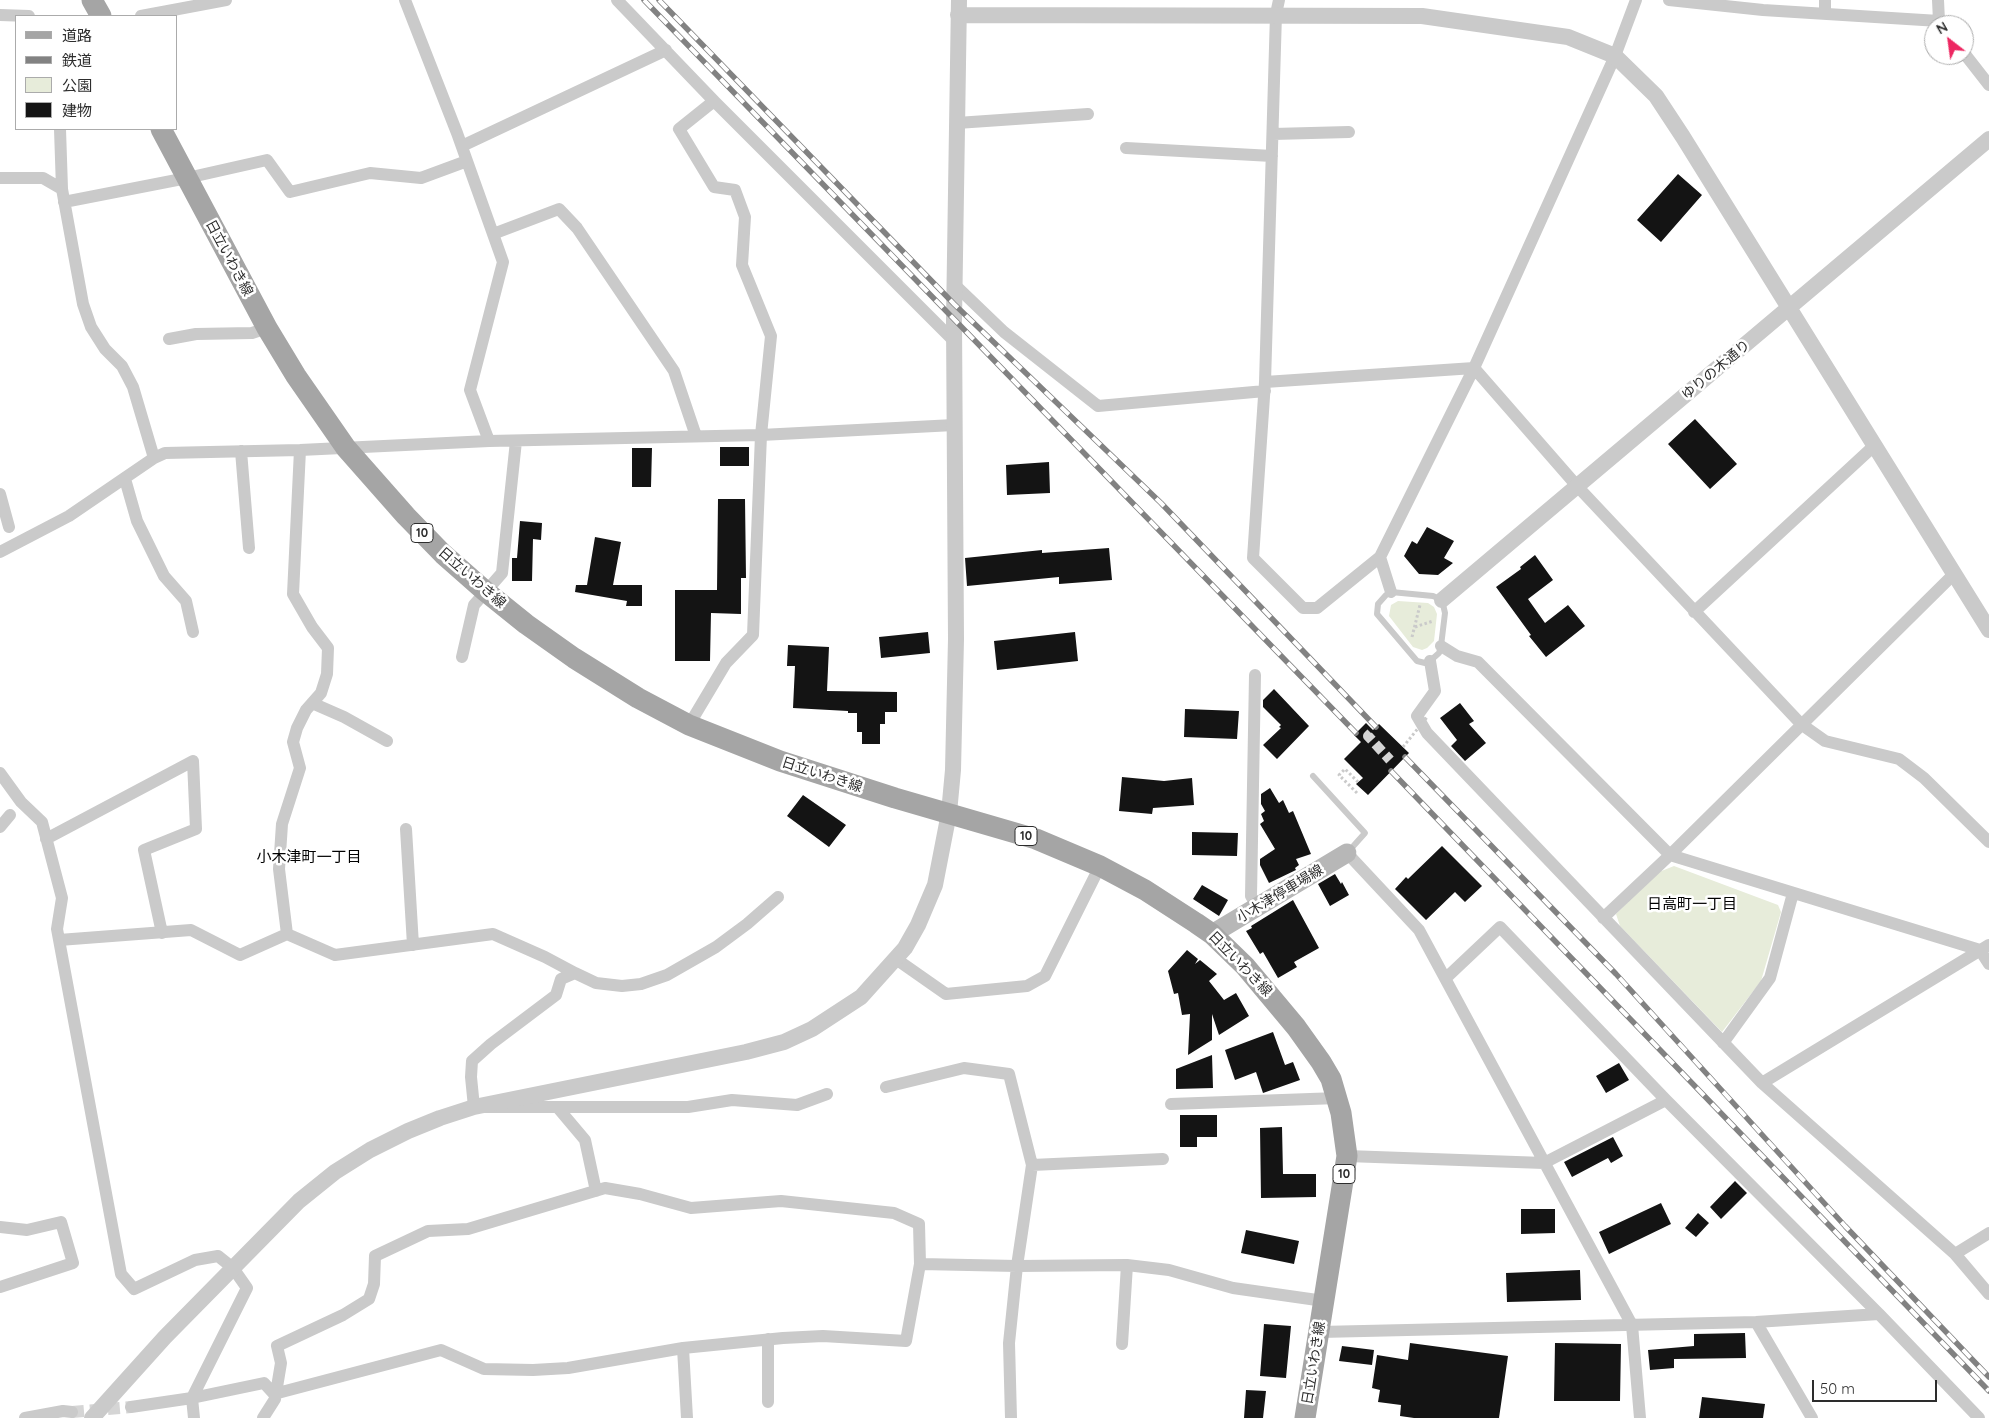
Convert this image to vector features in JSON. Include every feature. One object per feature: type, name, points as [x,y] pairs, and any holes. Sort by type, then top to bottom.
[{"type":"main road","name":"日立いわき線","points":[[162,130],[267,328],[311,399],[346,448],[406,516],[485,591],[574,658],[638,698],[689,725],[780,761],[895,798],[1036,839],[1100,866],[1144,890],[1212,934],[1245,966],[1296,1027],[1331,1079],[1338,1098],[1346,1156],[1320,1332],[1305,1418]]},
{"type":"main road","name":"小木津停車場線","points":[[1212,934],[1347,853]]},
{"type":"street","points":[[146,15],[226,0]]},
{"type":"street","points":[[405,0],[462,146],[503,262],[470,390],[489,441]]},
{"type":"street","points":[[617,0],[714,101],[954,341]]},
{"type":"street","points":[[1277,7],[1265,386],[1253,558],[1303,608],[1317,608],[1380,557],[1474,368],[1615,56],[1636,0]]},
{"type":"street","points":[[1669,0],[1763,10],[1924,22]]},
{"type":"street","points":[[1825,14],[1826,0]]},
{"type":"street","points":[[1938,0],[1939,15]]},
{"type":"street","points":[[92,1418],[118,1388],[299,1201],[335,1172],[370,1150],[408,1131],[474,1107],[746,1052],[784,1042],[812,1029],[861,997],[896,959],[918,926],[935,885],[949,813],[954,751],[956,639],[954,341],[958,7],[1277,7],[1422,16],[1568,37],[1615,56],[1656,96],[1790,308],[1989,630]]},
{"type":"street","points":[[0,15],[15,16]]},
{"type":"street","points":[[462,146],[666,50]]},
{"type":"street","points":[[1973,65],[1989,85]]},
{"type":"street","points":[[689,725],[726,663],[752,635],[761,435],[771,336],[742,265],[746,217],[735,190],[714,187],[679,129],[714,101]]},
{"type":"street","points":[[957,123],[1088,114]]},
{"type":"street","points":[[60,130],[63,196],[82,304],[91,327],[106,349],[122,366],[133,387],[154,458]]},
{"type":"street","points":[[1273,134],[1349,132]]},
{"type":"street","name":"ゆりの木通り","points":[[1442,600],[1989,139]]},
{"type":"street","points":[[1126,148],[1272,156]]},
{"type":"street","points":[[63,196],[187,178],[267,160],[290,192],[370,172],[421,178],[467,161]]},
{"type":"street","points":[[0,178],[43,178],[63,196]]},
{"type":"street","points":[[493,234],[559,209],[577,228],[674,370],[696,436]]},
{"type":"street","points":[[955,285],[1004,332],[1098,406],[1265,386],[1474,368]]},
{"type":"street","points":[[169,338],[196,334],[252,333],[267,328]]},
{"type":"street","points":[[1474,368],[1577,486],[1801,724],[1824,741],[1899,760],[1924,778],[1989,842]]},
{"type":"street","points":[[0,552],[69,516],[154,458],[165,453],[300,450],[489,441],[761,435],[954,425]]},
{"type":"street","points":[[462,657],[474,605],[502,573],[516,441]]},
{"type":"street","points":[[1694,612],[1875,446]]},
{"type":"street","points":[[287,934],[280,869],[282,824],[300,768],[293,742],[297,728],[306,710],[321,693],[327,674],[328,648],[312,627],[293,594],[300,450]]},
{"type":"street","points":[[241,451],[248,548]]},
{"type":"street","points":[[125,479],[137,521],[164,576],[186,600],[193,632]]},
{"type":"street","points":[[0,494],[5,528],[30,538]]},
{"type":"street","points":[[1380,557],[1391,592]]},
{"type":"street","points":[[1603,918],[1670,855],[1954,574]]},
{"type":"street","points":[[1441,646],[1457,656],[1478,662],[1670,855],[1793,893],[1984,948]]},
{"type":"street","points":[[1430,661],[1435,691],[1417,716],[1427,733],[1762,1083],[1956,1254],[1989,1294]]},
{"type":"street","points":[[1255,675],[1251,896],[1257,907]]},
{"type":"street","points":[[312,703],[344,717],[387,741]]},
{"type":"street","points":[[46,840],[193,761],[196,829],[144,850],[162,932]]},
{"type":"street","points":[[0,773],[21,802],[42,822],[62,898],[57,928],[121,1274],[134,1289],[195,1260],[218,1256],[233,1268],[247,1288],[192,1398],[194,1418]]},
{"type":"street","points":[[0,827],[10,815]]},
{"type":"street","points":[[406,829],[414,945]]},
{"type":"street","points":[[1347,853],[1419,930],[1632,1325],[1640,1418]]},
{"type":"street","points":[[896,959],[946,994],[1027,986],[1045,976],[1100,866]]},
{"type":"street","points":[[1723,1043],[1770,978],[1793,893]]},
{"type":"street","points":[[59,940],[191,930],[240,955],[287,934],[335,956],[493,934],[546,957],[596,983],[622,986],[641,984],[668,975],[716,947],[747,924],[778,897]]},
{"type":"street","points":[[1446,978],[1500,927],[1666,1100],[1879,1314],[1979,1418]]},
{"type":"street","points":[[1984,948],[1989,964]]},
{"type":"street","points":[[1762,1083],[1984,948]]},
{"type":"street","points":[[474,1107],[471,1077],[472,1061],[491,1044],[556,995],[561,979],[575,973]]},
{"type":"street","points":[[886,1087],[964,1068],[1010,1074],[1032,1165],[1017,1266],[1009,1342],[1010,1418]]},
{"type":"street","points":[[474,1107],[688,1108],[732,1100],[797,1105],[827,1094]]},
{"type":"street","points":[[1171,1104],[1338,1098]]},
{"type":"street","points":[[1346,1156],[1544,1163],[1666,1100]]},
{"type":"street","points":[[558,1108],[585,1140],[596,1190]]},
{"type":"street","points":[[1032,1165],[1163,1160]]},
{"type":"street","points":[[131,1407],[192,1398],[264,1383],[274,1394],[276,1393],[441,1350],[484,1368],[533,1370],[568,1368],[683,1348],[768,1339],[823,1336],[906,1341],[920,1264],[918,1224],[894,1213],[781,1201],[691,1208],[640,1194],[605,1188],[468,1229],[428,1231],[375,1256],[374,1284],[369,1299],[343,1315],[277,1346],[281,1363],[276,1393],[275,1399],[263,1418]]},
{"type":"street","points":[[0,1228],[27,1230],[61,1222],[73,1263],[0,1287]]},
{"type":"street","points":[[1956,1254],[1989,1233]]},
{"type":"street","points":[[920,1264],[1017,1266],[1127,1265],[1169,1270],[1232,1288],[1324,1302]]},
{"type":"street","points":[[1122,1344],[1127,1265]]},
{"type":"street","points":[[1320,1332],[1756,1322],[1879,1314]]},
{"type":"street","points":[[1756,1322],[1812,1418]]},
{"type":"street","points":[[768,1339],[768,1402]]},
{"type":"street","points":[[683,1348],[686,1418]]},
{"type":"street","points":[[25,1418],[63,1411],[72,1412]]},
{"type":"lane","points":[[1391,592],[1423,594],[1442,600],[1445,607],[1439,653],[1430,661],[1421,663],[1406,650],[1377,614],[1378,604],[1391,592]]},
{"type":"lane","points":[[1313,776],[1365,833],[1347,853]]},
{"type":"path","points":[[1406,650],[1423,594]]},
{"type":"path","points":[[1414,627],[1444,618]]},
{"type":"path","points":[[1403,747],[1428,716]]},
{"type":"path","points":[[1357,793],[1339,775],[1345,769],[1358,782]]},
{"type":"green space","points":[[1398,601],[1428,603],[1434,607],[1437,614],[1434,641],[1427,648],[1422,650],[1413,647],[1389,616],[1391,605]]},
{"type":"green space","points":[[1674,866],[1778,905],[1781,912],[1761,981],[1722,1032],[1620,926],[1616,914],[1659,872]]},
{"type":"building","points":[[1678,174],[1702,195],[1661,242],[1637,220]]},
{"type":"building","points":[[1695,419],[1737,464],[1710,489],[1668,444]]},
{"type":"building","points":[[720,447],[749,447],[749,466],[720,466]]},
{"type":"building","points":[[632,448],[652,448],[651,487],[632,487]]},
{"type":"building","points":[[1049,462],[1050,493],[1007,495],[1006,465]]},
{"type":"building","points":[[718,499],[745,499],[746,578],[741,578],[741,614],[711,613],[710,661],[675,661],[675,590],[717,590]]},
{"type":"building","points":[[520,521],[542,523],[541,540],[533,539],[532,581],[512,581],[512,558],[517,558]]},
{"type":"building","points":[[1427,527],[1454,541],[1444,558],[1453,563],[1438,575],[1419,574],[1404,556],[1412,541],[1417,544]]},
{"type":"building","points":[[595,537],[621,542],[613,585],[642,585],[642,606],[626,606],[627,601],[575,592],[576,585],[587,585]]},
{"type":"building","points":[[1109,548],[1112,580],[1059,584],[1059,577],[967,586],[965,558],[1042,550],[1042,553]]},
{"type":"building","points":[[1535,555],[1553,580],[1528,599],[1545,623],[1568,605],[1585,626],[1546,657],[1529,636],[1531,635],[1496,587],[1521,569],[1520,567]]},
{"type":"building","points":[[928,632],[930,653],[881,658],[879,637]]},
{"type":"building","points":[[1075,632],[1078,661],[997,670],[994,641]]},
{"type":"building","points":[[788,645],[829,647],[827,691],[897,692],[897,712],[885,712],[885,724],[880,724],[880,744],[862,744],[862,732],[857,732],[857,713],[793,708],[795,666],[787,666]]},
{"type":"building","points":[[1274,689],[1309,726],[1277,759],[1263,745],[1281,728],[1279,727],[1281,725],[1263,707],[1263,700]]},
{"type":"building","points":[[1460,703],[1474,721],[1469,724],[1486,743],[1465,761],[1451,746],[1457,740],[1440,718]]},
{"type":"building","points":[[1185,709],[1239,711],[1237,739],[1184,737]]},
{"type":"building","points":[[1366,723],[1373,730],[1379,724],[1409,753],[1368,795],[1356,784],[1363,778],[1344,759],[1361,742],[1354,735]]},
{"type":"building","points":[[1122,777],[1164,781],[1192,778],[1194,805],[1153,808],[1152,814],[1119,811]]},
{"type":"building","points":[[1270,788],[1279,803],[1283,800],[1289,813],[1293,811],[1311,854],[1296,859],[1299,865],[1295,868],[1296,870],[1269,883],[1260,865],[1260,859],[1275,849],[1260,824],[1264,821],[1261,814],[1265,811],[1261,804],[1261,794]]},
{"type":"building","points":[[803,795],[846,825],[829,847],[787,816]]},
{"type":"building","points":[[1192,832],[1238,833],[1237,856],[1192,855]]},
{"type":"building","points":[[1442,846],[1482,886],[1465,902],[1455,892],[1426,920],[1395,889]]},
{"type":"building","points":[[1335,874],[1349,895],[1330,906],[1318,884]]},
{"type":"building","points":[[1202,885],[1228,900],[1219,916],[1193,899]]},
{"type":"building","points":[[1293,900],[1319,948],[1294,962],[1297,967],[1278,978],[1263,952],[1260,954],[1246,931]]},
{"type":"building","points":[[1187,950],[1198,959],[1195,964],[1200,960],[1217,974],[1209,981],[1224,1000],[1236,993],[1249,1016],[1219,1035],[1212,1014],[1212,1040],[1188,1055],[1190,1014],[1182,1015],[1178,993],[1174,994],[1168,971]]},
{"type":"building","points":[[1273,1032],[1285,1065],[1293,1062],[1300,1080],[1263,1093],[1256,1072],[1235,1080],[1225,1050]]},
{"type":"building","points":[[1212,1055],[1213,1088],[1176,1089],[1176,1069]]},
{"type":"building","points":[[1619,1063],[1629,1080],[1606,1093],[1596,1076]]},
{"type":"building","points":[[1180,1115],[1217,1115],[1217,1137],[1197,1137],[1197,1147],[1180,1147]]},
{"type":"building","points":[[1282,1127],[1283,1174],[1316,1174],[1316,1197],[1261,1198],[1260,1128]]},
{"type":"building","points":[[1613,1137],[1623,1156],[1611,1163],[1608,1158],[1572,1177],[1564,1162]]},
{"type":"building","points":[[1735,1181],[1747,1193],[1721,1219],[1710,1207]]},
{"type":"building","points":[[1661,1203],[1671,1224],[1609,1254],[1599,1232]]},
{"type":"building","points":[[1521,1209],[1555,1209],[1555,1233],[1521,1234]]},
{"type":"building","points":[[1698,1213],[1709,1223],[1696,1237],[1685,1228]]},
{"type":"building","points":[[1246,1230],[1299,1241],[1294,1264],[1241,1253]]},
{"type":"building","points":[[1580,1270],[1581,1300],[1507,1302],[1506,1273]]},
{"type":"building","points":[[1264,1324],[1291,1326],[1286,1378],[1260,1376]]},
{"type":"building","points":[[1745,1333],[1746,1358],[1674,1359],[1674,1368],[1650,1370],[1648,1350],[1694,1346],[1694,1334]]},
{"type":"building","points":[[1410,1343],[1508,1356],[1499,1418],[1414,1418],[1400,1416],[1401,1405],[1378,1402],[1380,1390],[1372,1388],[1377,1355],[1408,1360]]},
{"type":"building","points":[[1555,1343],[1621,1344],[1620,1401],[1554,1401]]},
{"type":"building","points":[[1342,1346],[1374,1350],[1372,1365],[1339,1361]]},
{"type":"building","points":[[1246,1390],[1266,1391],[1263,1418],[1244,1418]]},
{"type":"building","points":[[1702,1397],[1765,1404],[1763,1418],[1699,1418]]},
{"type":"tunnel","points":[[1371,733],[1368,736],[1390,760]]},
{"type":"tunnel","points":[[72,1412],[131,1407]]},
{"type":"railway","points":[[644,0],[1356,733]]},
{"type":"railway","points":[[659,0],[954,304],[1161,503],[1376,727]]},
{"type":"railway","points":[[1405,757],[1616,974],[1845,1226],[1989,1377]]},
{"type":"railway","points":[[1391,771],[1989,1391]]},
{"type":"district","name":"小木津町一丁目","points":[[309,857]]},
{"type":"district","name":"日高町一丁目","points":[[1692,904]]}]
